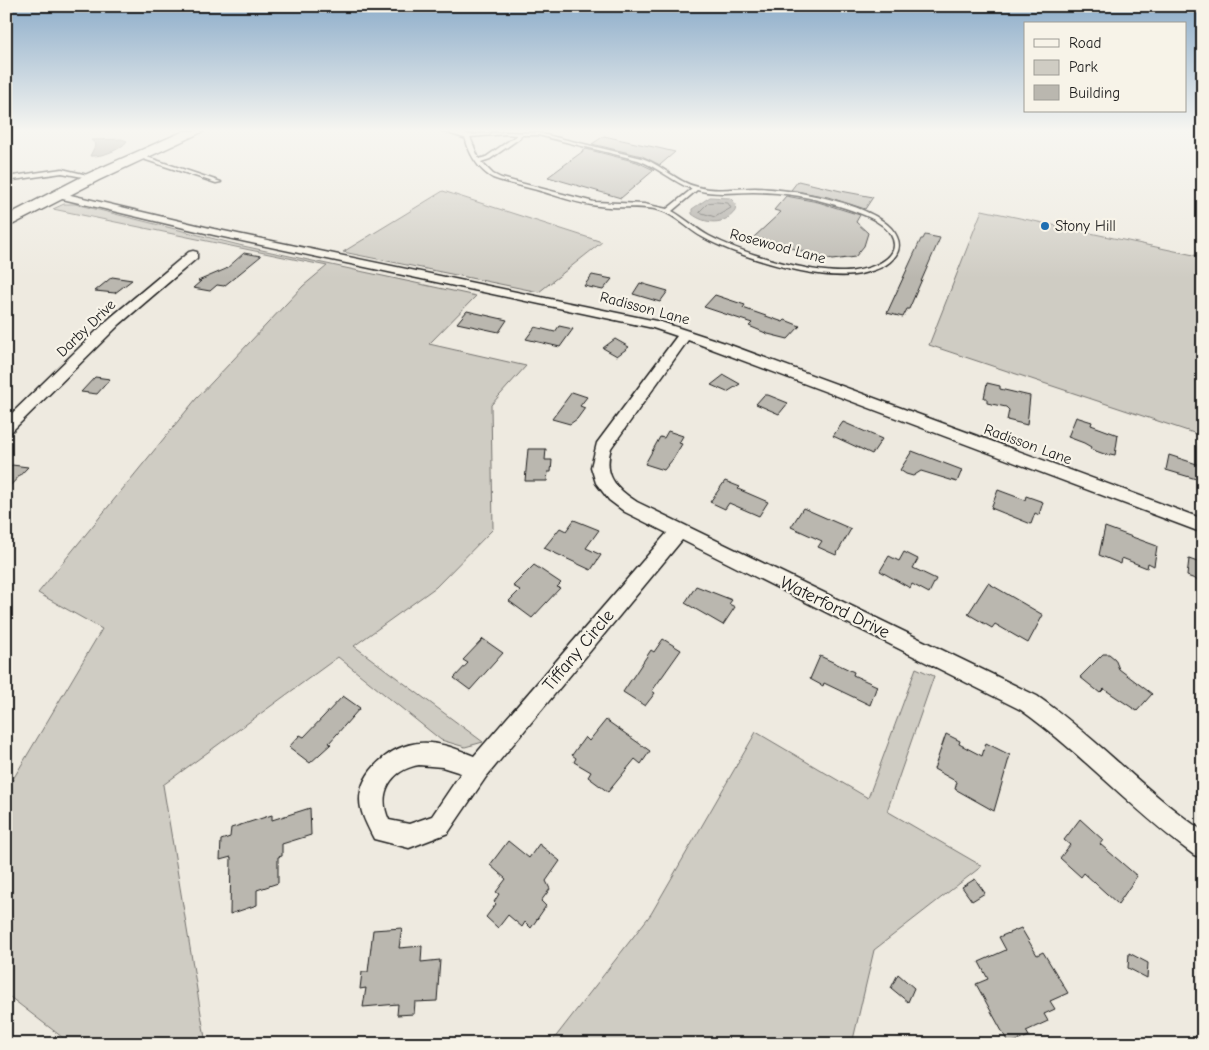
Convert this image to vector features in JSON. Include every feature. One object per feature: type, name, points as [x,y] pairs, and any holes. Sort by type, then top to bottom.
[{"type":"highway","points":[[6,223],[88,180]]},
{"type":"street","name":"Radisson Lane","points":[[58,195],[214,232],[631,318],[686,334],[1203,526]]},
{"type":"street","name":"Darby Drive","points":[[6,428],[115,321],[193,254]]},
{"type":"street","name":"Waterford Drive","points":[[686,334],[603,447],[598,468],[607,489],[618,498],[678,531],[1029,703],[1067,730],[1164,818],[1203,846]]},
{"type":"street","name":"Tiffany Circle","points":[[478,769],[448,756],[419,754],[403,757],[384,773],[372,794],[373,812],[382,831],[409,836],[440,825],[478,769],[678,531]]},
{"type":"lane","points":[[212,180],[218,182]]},
{"type":"lane","points":[[509,180],[583,201],[668,211],[695,189]]},
{"type":"lane","name":"Rosewood Lane","points":[[668,211],[689,227],[715,242],[817,271],[845,274],[869,271],[888,262],[896,248],[897,240],[889,227],[870,216],[838,204],[767,191],[695,189],[679,180]]},
{"type":"green space","points":[[443,191],[602,242],[539,292],[343,252]]},
{"type":"green space","points":[[64,204],[75,204],[243,246],[476,296],[429,344],[526,366],[491,405],[493,529],[436,587],[354,646],[483,742],[465,747],[441,740],[338,657],[163,785],[206,1044],[71,1044],[6,994],[6,791],[102,629],[38,593],[196,399],[303,286],[327,266],[53,209]]},
{"type":"green space","points":[[982,210],[1203,257],[1203,436],[929,345]]},
{"type":"green space","points":[[916,668],[934,676],[887,811],[982,866],[874,950],[852,1044],[550,1044],[651,914],[756,732],[868,798]]},
{"type":"water","points":[[710,197],[730,198],[736,204],[735,211],[731,216],[714,222],[703,220],[692,214],[692,209]]},
{"type":"building","points":[[558,180],[642,180],[621,198]]},
{"type":"building","points":[[798,181],[873,197],[865,209],[828,197],[791,190]]},
{"type":"building","points":[[786,196],[818,202],[860,215],[856,222],[868,233],[864,246],[855,257],[832,260],[754,237],[781,212],[774,210]]},
{"type":"building","points":[[925,235],[940,238],[909,309],[907,309],[903,317],[887,313],[921,239]]},
{"type":"building","points":[[244,253],[261,256],[224,286],[217,285],[210,291],[193,288],[201,281],[198,281],[226,269]]},
{"type":"building","points":[[592,275],[612,279],[603,290],[584,286]]},
{"type":"building","points":[[112,277],[132,280],[115,293],[95,291]]},
{"type":"building","points":[[640,283],[668,291],[660,302],[633,294]]},
{"type":"building","points":[[715,295],[745,305],[743,308],[800,326],[788,339],[768,334],[749,326],[752,323],[704,307]]},
{"type":"building","points":[[467,311],[507,320],[499,332],[457,323]]},
{"type":"building","points":[[559,326],[573,329],[560,347],[526,339],[535,327],[555,332]]},
{"type":"building","points":[[615,339],[629,347],[617,356],[603,348]]},
{"type":"building","points":[[724,375],[740,384],[727,392],[711,385]]},
{"type":"building","points":[[95,377],[110,379],[97,394],[81,392]]},
{"type":"building","points":[[987,383],[1000,386],[1000,389],[1030,396],[1027,425],[1007,420],[1009,410],[1006,407],[987,403],[987,398],[984,398]]},
{"type":"building","points":[[572,392],[587,397],[580,406],[585,408],[577,419],[570,424],[552,419]]},
{"type":"building","points":[[764,395],[788,403],[779,414],[756,404]]},
{"type":"building","points":[[1076,417],[1092,422],[1091,425],[1118,435],[1115,455],[1110,454],[1110,456],[1090,449],[1091,447],[1084,443],[1068,437]]},
{"type":"building","points":[[843,422],[882,439],[872,454],[833,436]]},
{"type":"building","points":[[668,431],[683,436],[679,443],[682,444],[673,459],[664,470],[645,464],[660,437],[664,438]]},
{"type":"building","points":[[528,449],[546,449],[545,460],[552,460],[551,472],[548,472],[547,481],[525,481]]},
{"type":"building","points":[[912,451],[962,470],[957,482],[921,471],[913,476],[900,470]]},
{"type":"building","points":[[1169,455],[1203,466],[1203,481],[1166,470]]},
{"type":"building","points":[[12,465],[28,467],[6,490],[6,471]]},
{"type":"building","points":[[725,481],[768,502],[759,516],[729,503],[725,509],[710,502]]},
{"type":"building","points":[[998,490],[1025,500],[1026,496],[1043,502],[1039,515],[1035,513],[1031,524],[991,508]]},
{"type":"building","points":[[803,508],[851,529],[836,555],[818,547],[822,541],[791,527]]},
{"type":"building","points":[[574,520],[599,530],[586,548],[601,555],[591,570],[544,548],[560,528],[566,531]]},
{"type":"building","points":[[1105,527],[1157,546],[1154,566],[1148,563],[1147,568],[1122,558],[1121,564],[1099,555]]},
{"type":"building","points":[[904,552],[918,559],[913,568],[936,579],[929,593],[912,584],[910,588],[880,571],[889,556],[899,561]]},
{"type":"building","points":[[1189,559],[1203,564],[1203,582],[1187,576]]},
{"type":"building","points":[[534,565],[561,583],[557,587],[560,588],[532,618],[509,601],[520,590],[513,586]]},
{"type":"building","points":[[988,583],[1043,615],[1028,643],[995,624],[992,628],[968,614]]},
{"type":"building","points":[[696,586],[732,600],[729,604],[735,607],[723,625],[685,603]]},
{"type":"building","points":[[483,639],[503,653],[470,690],[454,678],[468,663],[463,660]]},
{"type":"building","points":[[663,639],[681,650],[652,691],[655,693],[645,706],[623,692],[651,650],[654,652]]},
{"type":"building","points":[[1103,654],[1109,654],[1115,659],[1119,669],[1152,694],[1137,711],[1104,689],[1100,693],[1080,677]]},
{"type":"building","points":[[820,656],[854,672],[853,675],[877,686],[870,705],[824,683],[823,686],[810,679]]},
{"type":"building","points":[[343,696],[360,708],[329,743],[331,744],[310,763],[289,747],[300,735],[304,737]]},
{"type":"building","points":[[606,720],[650,751],[641,764],[635,759],[608,792],[588,777],[591,772],[574,762],[576,758],[572,755],[585,737],[589,741]]},
{"type":"building","points":[[946,734],[960,741],[959,744],[982,756],[986,743],[1010,755],[994,811],[955,789],[957,782],[934,769]]},
{"type":"building","points":[[310,808],[311,835],[282,844],[282,856],[278,857],[278,883],[257,890],[257,905],[230,914],[231,857],[220,860],[221,840],[230,837],[231,828],[272,815],[272,820]]},
{"type":"building","points":[[1080,819],[1103,840],[1100,844],[1137,876],[1118,904],[1084,873],[1081,877],[1060,858],[1070,845],[1064,840]]},
{"type":"building","points":[[508,841],[529,858],[539,844],[560,861],[546,881],[550,889],[541,901],[546,906],[531,928],[525,922],[522,927],[508,915],[498,928],[486,917],[496,904],[494,902],[499,894],[496,892],[506,879],[490,865]]},
{"type":"building","points":[[975,879],[985,893],[972,901],[962,887]]},
{"type":"building","points":[[402,928],[399,948],[422,946],[421,962],[440,960],[437,1001],[415,1002],[414,1014],[397,1015],[398,1004],[363,1007],[366,988],[360,989],[362,972],[368,972],[373,930]]},
{"type":"building","points":[[1021,928],[1037,955],[1043,952],[1068,993],[1050,1001],[1055,1009],[1044,1014],[1048,1021],[1026,1031],[1029,1036],[1009,1044],[976,984],[988,979],[979,962],[1006,950],[999,937]]},
{"type":"building","points":[[1129,953],[1148,963],[1147,978],[1128,968]]},
{"type":"building","points":[[898,974],[914,988],[908,1002],[891,988]]},
{"type":"place","name":"Stony Hill","points":[[1045,226]]}]
